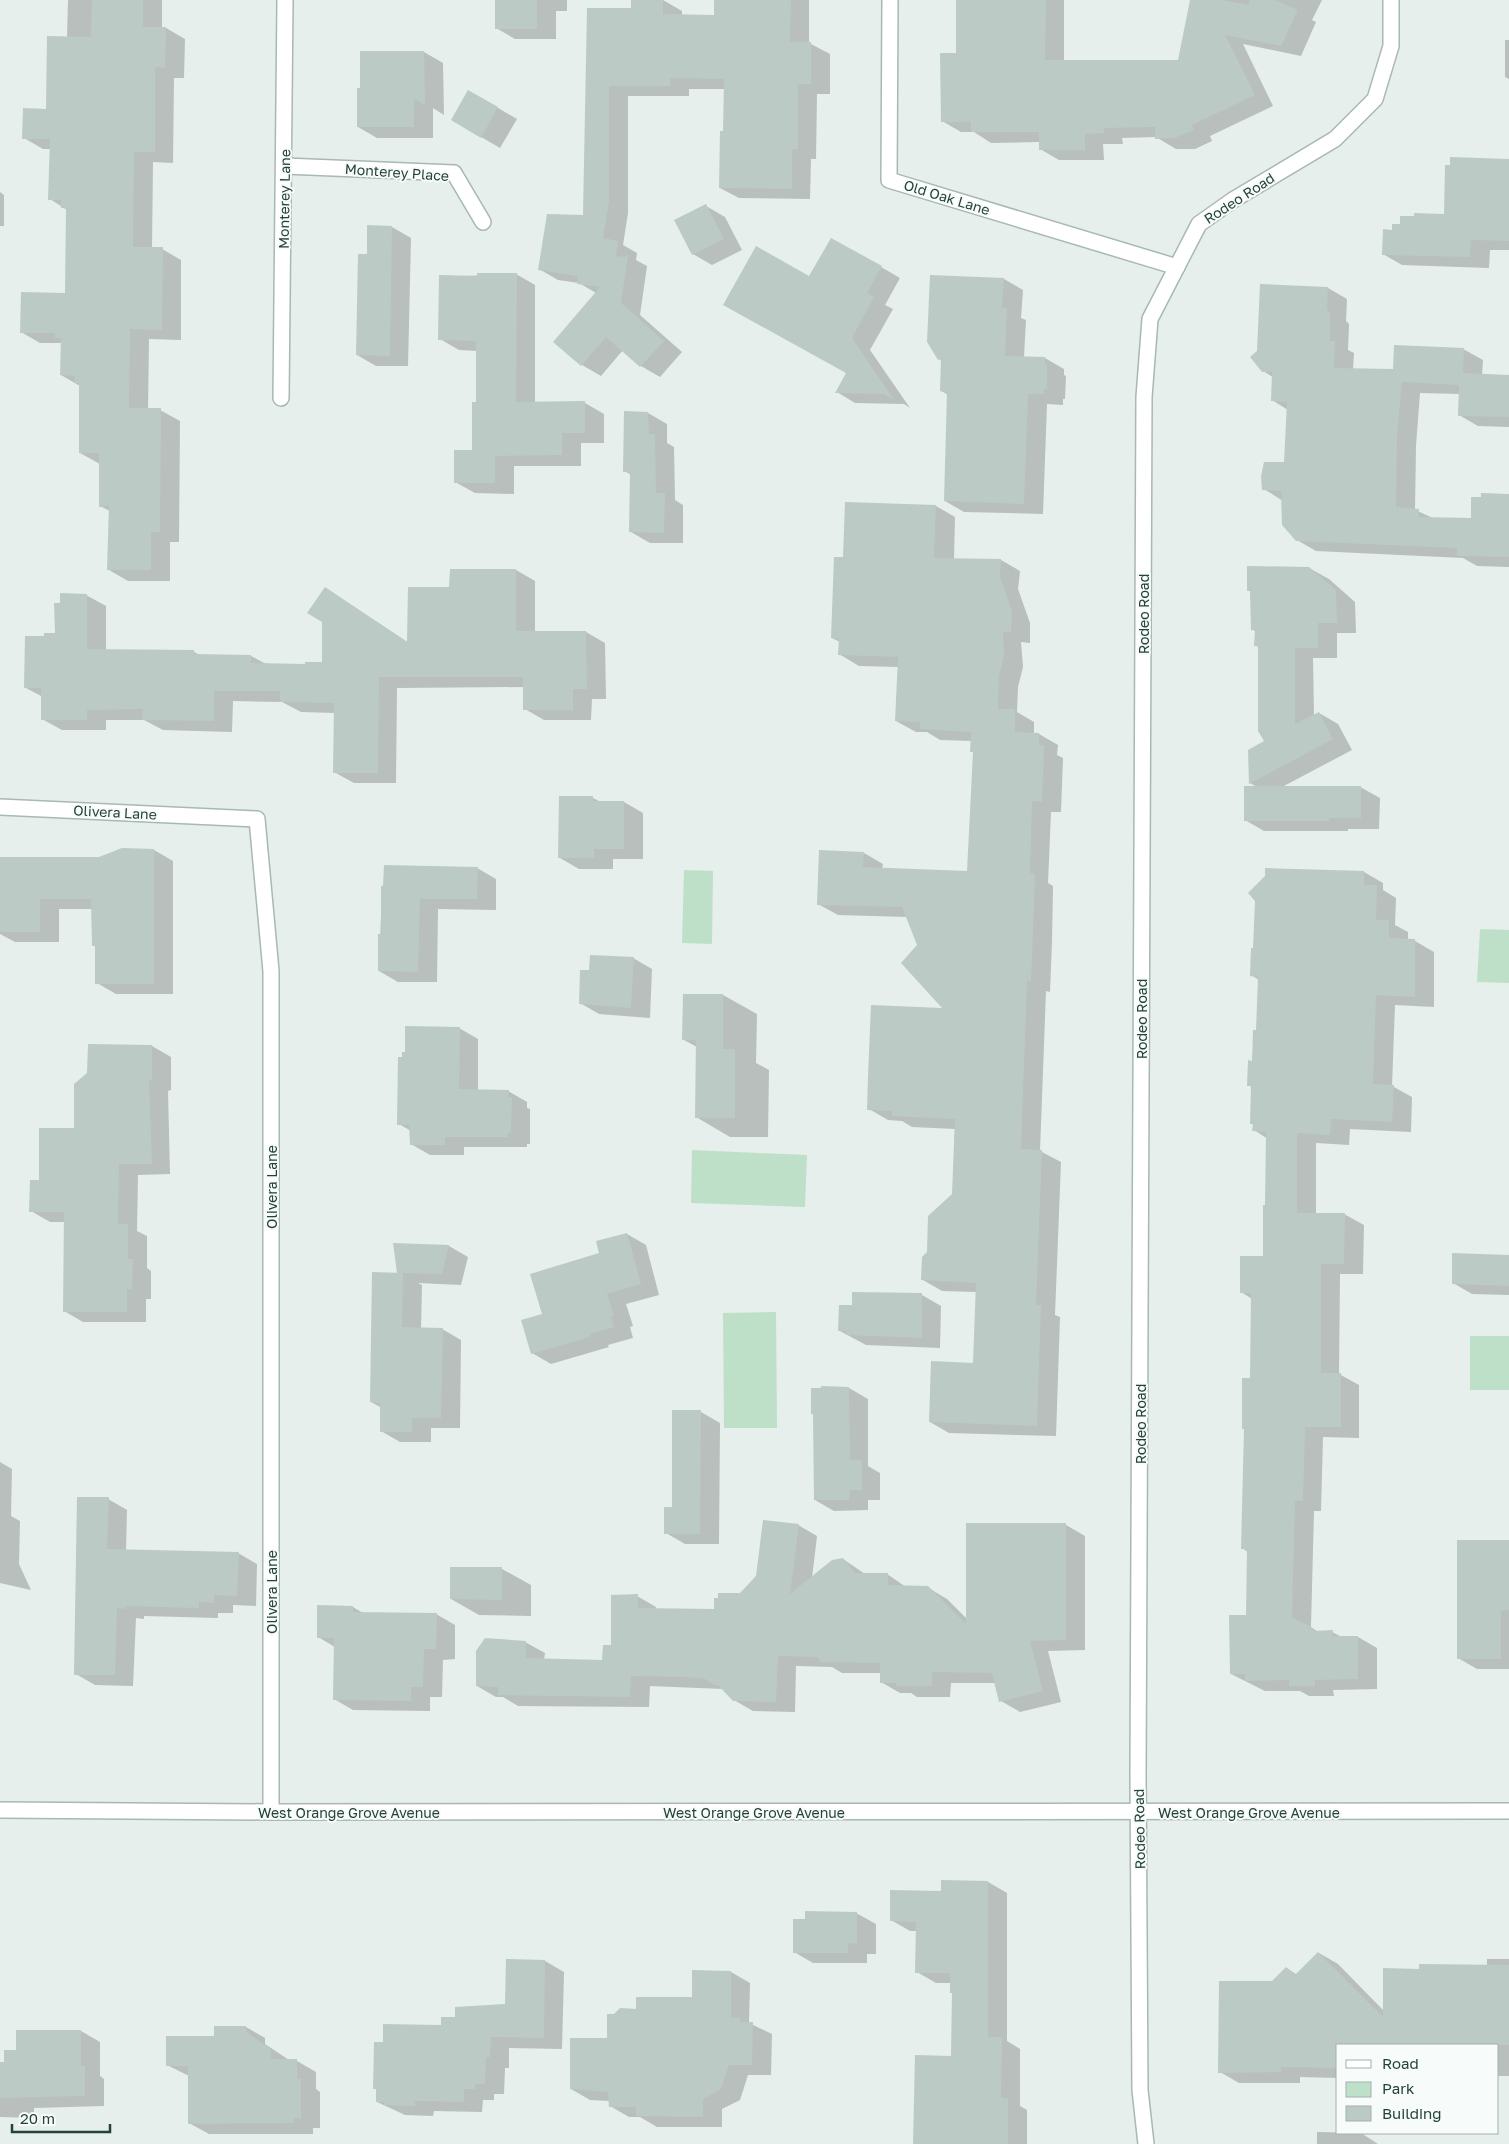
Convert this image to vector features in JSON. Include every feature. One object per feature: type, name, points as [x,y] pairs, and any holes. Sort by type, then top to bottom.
[{"type":"street","name":"Monterey Lane","points":[[282,398],[285,0]]},
{"type":"street","name":"Old Oak Lane","points":[[890,0],[888,180],[1177,267]]},
{"type":"street","name":"Rodeo Road","points":[[1146,2144],[1140,2090],[1139,1812],[1144,397],[1150,318],[1199,224],[1233,200],[1335,139],[1375,99],[1391,46],[1391,0]]},
{"type":"street","name":"Monterey Place","points":[[285,166],[454,173],[483,222]]},
{"type":"street","name":"Olivera Lane","points":[[0,807],[257,819],[271,971],[271,1812]]},
{"type":"street","name":"West Orange Grove Avenue","points":[[0,1810],[271,1812],[1509,1811]]},
{"type":"green space","points":[[684,870],[713,871],[712,944],[682,943]]},
{"type":"green space","points":[[1480,929],[1509,930],[1509,983],[1477,982]]},
{"type":"green space","points":[[692,1150],[807,1155],[805,1207],[691,1203]]},
{"type":"green space","points":[[776,1312],[777,1428],[724,1428],[723,1313]]},
{"type":"green space","points":[[1470,1336],[1509,1336],[1509,1390],[1470,1390]]},
{"type":"building","points":[[92,0],[143,0],[143,27],[166,27],[165,68],[155,67],[155,152],[134,152],[133,247],[163,247],[162,330],[130,329],[129,408],[161,408],[160,532],[151,532],[151,570],[107,570],[109,506],[99,507],[99,453],[79,453],[79,383],[74,383],[75,376],[60,375],[61,338],[55,338],[55,333],[20,333],[21,292],[65,293],[66,208],[61,208],[61,200],[48,200],[50,139],[22,139],[23,108],[46,109],[47,36],[91,37]]},
{"type":"building","points":[[495,0],[537,0],[537,29],[495,29]]},
{"type":"building","points":[[631,0],[663,0],[663,14],[714,15],[714,0],[791,0],[790,42],[811,42],[811,84],[798,84],[798,149],[792,149],[792,189],[719,188],[720,131],[723,131],[724,79],[670,78],[670,86],[609,86],[609,202],[603,238],[618,241],[616,256],[625,257],[628,254],[621,303],[664,341],[640,367],[606,337],[581,366],[553,342],[600,287],[577,284],[578,276],[538,270],[547,214],[583,215],[587,8],[631,8]]},
{"type":"building","points":[[956,0],[1046,0],[1045,60],[1178,60],[1190,0],[1222,0],[1248,5],[1250,0],[1275,0],[1298,10],[1281,46],[1225,35],[1255,95],[1192,125],[1194,130],[1175,138],[1155,139],[1155,127],[1104,128],[1104,133],[1085,134],[1085,150],[1039,150],[1039,132],[971,132],[971,122],[941,122],[940,53],[956,53]]},
{"type":"building","points":[[360,51],[424,51],[425,105],[414,99],[414,127],[357,127],[357,88],[360,88]]},
{"type":"building","points":[[468,90],[498,107],[481,138],[451,120]]},
{"type":"building","points":[[1450,157],[1509,159],[1509,241],[1471,240],[1470,257],[1382,255],[1383,229],[1392,230],[1392,224],[1400,224],[1400,216],[1414,216],[1414,213],[1444,214],[1445,165],[1450,165]]},
{"type":"building","points":[[706,204],[724,239],[692,255],[674,220]]},
{"type":"building","points":[[367,225],[392,226],[390,356],[356,355],[358,254],[367,254]]},
{"type":"building","points":[[831,238],[882,266],[867,293],[874,297],[852,338],[894,400],[884,394],[835,393],[846,373],[723,305],[756,246],[809,276]]},
{"type":"building","points":[[477,273],[517,273],[516,402],[585,401],[585,433],[562,433],[562,455],[495,456],[495,483],[454,483],[454,450],[472,450],[472,402],[476,402],[476,341],[438,340],[439,275],[477,276]]},
{"type":"building","points":[[930,275],[1004,278],[1002,308],[1007,308],[1005,356],[1045,357],[1045,364],[1047,364],[1047,389],[1044,389],[1044,394],[1028,394],[1024,504],[944,501],[947,392],[940,391],[941,358],[938,360],[927,342]]},
{"type":"building","points":[[1260,284],[1328,287],[1327,309],[1330,313],[1330,341],[1335,341],[1334,368],[1393,369],[1394,345],[1464,348],[1463,373],[1509,375],[1509,417],[1458,416],[1459,385],[1402,382],[1397,435],[1396,507],[1419,509],[1419,517],[1471,518],[1471,497],[1481,497],[1481,493],[1509,494],[1509,557],[1457,556],[1457,548],[1296,541],[1282,525],[1281,491],[1262,490],[1261,476],[1264,462],[1284,462],[1287,402],[1271,401],[1272,372],[1262,372],[1250,357],[1257,351]]},
{"type":"building","points":[[624,411],[648,412],[649,434],[655,434],[656,493],[665,493],[664,533],[629,532],[630,472],[623,472]]},
{"type":"building","points":[[845,502],[936,505],[934,558],[1001,559],[1000,577],[1012,611],[1011,632],[1003,632],[1004,655],[999,676],[998,709],[1015,709],[1015,732],[1039,733],[1039,745],[1044,746],[1042,802],[1032,801],[1030,873],[1035,874],[1031,981],[1027,981],[1021,1149],[1042,1150],[1036,1305],[1041,1305],[1037,1426],[929,1422],[931,1361],[973,1363],[976,1283],[921,1280],[922,1257],[927,1252],[928,1216],[952,1194],[955,1119],[892,1116],[892,1111],[867,1110],[868,1076],[871,1005],[942,1008],[901,963],[917,945],[902,907],[817,905],[819,850],[864,852],[863,867],[967,871],[973,752],[970,752],[971,732],[920,729],[920,722],[895,721],[898,657],[838,655],[839,639],[831,638],[834,557],[843,557]]},
{"type":"building","points":[[1247,566],[1309,567],[1336,590],[1337,623],[1318,623],[1318,648],[1295,648],[1295,724],[1319,712],[1333,739],[1249,784],[1248,750],[1264,741],[1258,731],[1258,646],[1254,646],[1255,630],[1251,630],[1250,591],[1247,591]]},
{"type":"building","points":[[450,569],[516,569],[516,631],[586,631],[587,689],[573,689],[573,710],[523,710],[523,677],[379,677],[378,773],[333,773],[334,703],[280,702],[280,691],[214,691],[214,721],[142,720],[143,709],[87,710],[87,720],[41,720],[41,688],[24,688],[25,636],[44,636],[44,633],[55,633],[54,603],[60,603],[60,593],[87,594],[87,649],[194,650],[194,654],[251,655],[251,663],[305,664],[305,662],[322,662],[322,622],[307,613],[325,587],[407,642],[408,587],[449,587]]},
{"type":"building","points":[[1244,786],[1361,786],[1361,818],[1329,818],[1329,821],[1244,821]]},
{"type":"building","points":[[559,796],[593,796],[593,801],[624,801],[624,849],[594,849],[594,858],[558,858]]},
{"type":"building","points":[[122,848],[154,849],[154,984],[95,984],[95,946],[92,946],[91,899],[40,899],[40,932],[0,932],[0,857],[99,857]]},
{"type":"building","points":[[384,865],[478,867],[477,899],[420,899],[418,972],[378,971],[378,934],[381,934],[381,886],[383,886]]},
{"type":"building","points":[[1265,868],[1364,871],[1364,885],[1377,885],[1376,920],[1389,920],[1389,938],[1415,939],[1415,997],[1376,995],[1373,1084],[1394,1085],[1392,1122],[1331,1119],[1330,1135],[1297,1133],[1297,1213],[1345,1213],[1344,1264],[1321,1264],[1321,1373],[1341,1373],[1341,1427],[1305,1427],[1303,1501],[1295,1501],[1292,1618],[1310,1626],[1314,1631],[1333,1630],[1332,1636],[1358,1636],[1358,1679],[1315,1680],[1315,1686],[1289,1686],[1289,1680],[1245,1681],[1245,1674],[1230,1674],[1229,1615],[1246,1615],[1247,1549],[1241,1549],[1244,1429],[1242,1429],[1242,1378],[1250,1378],[1251,1293],[1240,1293],[1240,1256],[1263,1256],[1263,1205],[1265,1205],[1266,1132],[1252,1131],[1253,1124],[1250,1124],[1251,1086],[1247,1086],[1248,1060],[1252,1061],[1253,1030],[1256,1030],[1258,977],[1250,976],[1255,901],[1248,893],[1265,876]]},
{"type":"building","points":[[590,955],[634,957],[631,1008],[579,1004],[580,970],[589,970]]},
{"type":"building","points":[[683,994],[723,994],[723,1049],[735,1049],[735,1118],[695,1118],[696,1040],[682,1040]]},
{"type":"building","points":[[405,1026],[460,1027],[459,1089],[509,1090],[508,1097],[512,1097],[511,1133],[508,1133],[508,1137],[445,1137],[445,1145],[410,1145],[409,1125],[397,1125],[398,1057],[402,1057],[402,1052],[405,1052]]},
{"type":"building","points":[[88,1044],[152,1045],[152,1080],[149,1080],[152,1164],[119,1164],[118,1224],[128,1224],[128,1259],[133,1259],[132,1289],[127,1289],[127,1312],[63,1312],[64,1212],[29,1212],[30,1180],[39,1180],[39,1128],[74,1128],[74,1084],[87,1073]]},
{"type":"building","points":[[627,1233],[641,1284],[607,1294],[614,1316],[611,1317],[614,1327],[590,1334],[590,1337],[531,1354],[521,1320],[542,1314],[530,1274],[599,1253],[596,1241]]},
{"type":"building","points":[[393,1243],[449,1245],[442,1274],[397,1273]]},
{"type":"building","points":[[1452,1253],[1509,1255],[1509,1286],[1452,1284]]},
{"type":"building","points":[[372,1272],[403,1273],[402,1327],[443,1328],[441,1418],[412,1418],[412,1432],[380,1432],[380,1403],[370,1402]]},
{"type":"building","points":[[852,1292],[922,1293],[922,1338],[846,1335],[846,1331],[838,1331],[839,1305],[852,1305]]},
{"type":"building","points":[[821,1386],[849,1387],[850,1460],[862,1460],[862,1490],[850,1490],[849,1500],[814,1500],[811,1388],[821,1388]]},
{"type":"building","points":[[672,1410],[701,1410],[700,1534],[664,1534],[664,1507],[672,1507]]},
{"type":"building","points":[[77,1497],[109,1497],[107,1549],[239,1552],[237,1596],[214,1595],[214,1603],[199,1602],[199,1608],[125,1606],[125,1609],[117,1608],[115,1675],[74,1675]]},
{"type":"building","points":[[763,1520],[799,1524],[790,1594],[832,1560],[843,1558],[855,1573],[888,1573],[888,1585],[928,1586],[966,1624],[966,1523],[1066,1523],[1066,1640],[1030,1641],[1043,1691],[999,1702],[992,1673],[932,1672],[932,1686],[896,1686],[896,1683],[880,1683],[880,1663],[821,1662],[817,1657],[778,1656],[776,1702],[733,1701],[718,1685],[714,1685],[705,1679],[686,1677],[631,1676],[630,1697],[498,1695],[498,1687],[476,1686],[476,1651],[485,1638],[526,1641],[526,1658],[602,1660],[603,1645],[611,1645],[611,1595],[638,1594],[638,1608],[714,1609],[714,1598],[718,1598],[718,1593],[740,1593],[756,1576]]},
{"type":"building","points":[[1457,1540],[1509,1540],[1509,1610],[1501,1611],[1501,1659],[1457,1659]]},
{"type":"building","points":[[450,1567],[502,1567],[502,1600],[450,1599]]},
{"type":"building","points":[[317,1605],[353,1606],[353,1612],[437,1613],[436,1649],[424,1649],[423,1687],[411,1687],[411,1701],[333,1700],[334,1638],[317,1638]]},
{"type":"building","points":[[941,1880],[988,1881],[988,2037],[1002,2037],[1001,2098],[1008,2098],[1008,2144],[913,2144],[915,2055],[951,2056],[952,1993],[950,1993],[950,1973],[915,1973],[916,1922],[890,1921],[890,1890],[941,1891]]},
{"type":"building","points":[[805,1911],[857,1912],[857,1944],[848,1943],[848,1953],[793,1953],[793,1919],[805,1919]]},
{"type":"building","points":[[1318,1952],[1383,2017],[1383,1968],[1419,1969],[1419,1964],[1509,1965],[1509,2045],[1336,2044],[1336,2068],[1281,2067],[1281,2072],[1218,2073],[1219,1981],[1272,1981],[1286,1967],[1295,1975]]},
{"type":"building","points":[[506,1959],[545,1960],[544,2038],[491,2037],[490,2057],[486,2057],[485,2084],[475,2084],[475,2089],[464,2089],[464,2102],[415,2101],[415,2106],[384,2105],[384,2102],[376,2102],[376,2089],[373,2089],[374,2042],[383,2042],[383,2024],[441,2025],[441,2017],[455,2017],[455,2007],[505,2004]]},
{"type":"building","points":[[692,1970],[731,1971],[731,2018],[740,2018],[740,2022],[753,2022],[752,2065],[729,2065],[721,2089],[703,2099],[703,2117],[636,2116],[636,2107],[609,2107],[608,2092],[570,2089],[570,2038],[607,2038],[607,2014],[614,2014],[620,2008],[636,2009],[636,1997],[692,1997]]},
{"type":"building","points":[[214,2026],[246,2026],[246,2032],[271,2049],[271,2059],[297,2059],[297,2079],[301,2079],[301,2118],[294,2118],[294,2123],[188,2124],[188,2066],[166,2066],[166,2036],[214,2036]]},
{"type":"building","points":[[16,2030],[81,2030],[81,2066],[85,2066],[85,2096],[0,2098],[0,2062],[4,2062],[4,2050],[16,2050]]}]
